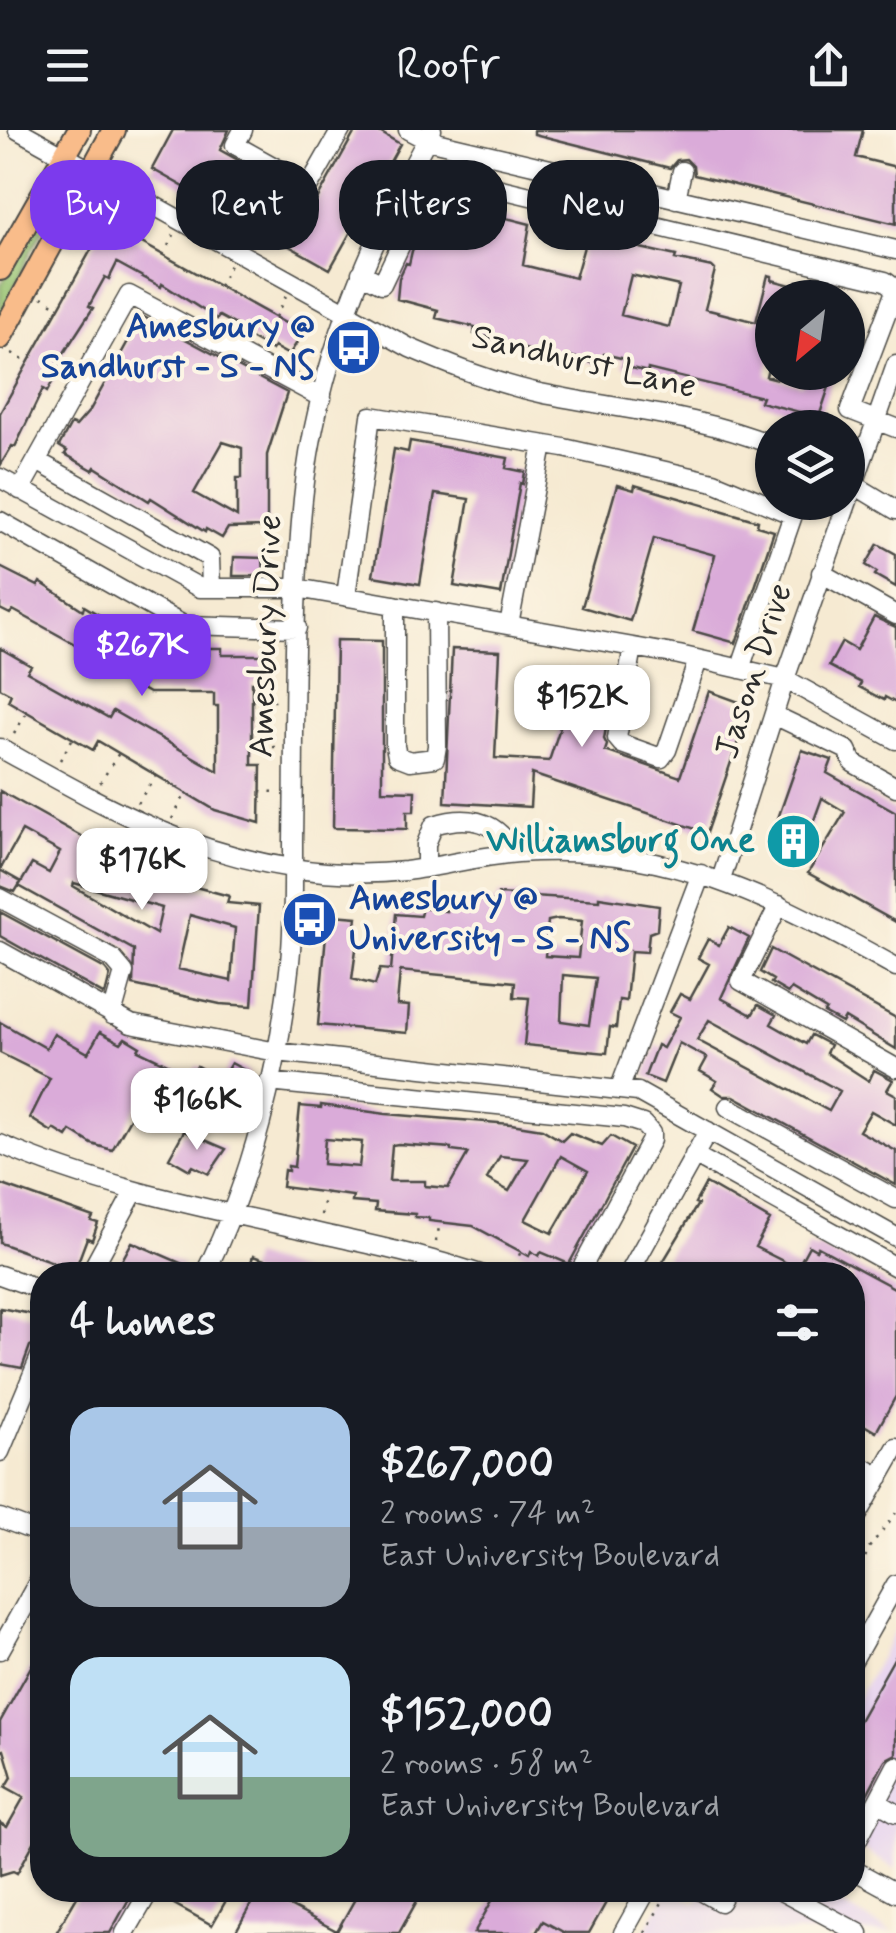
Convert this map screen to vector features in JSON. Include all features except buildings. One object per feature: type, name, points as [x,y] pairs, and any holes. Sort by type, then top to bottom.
[{"type":"main road","points":[[0,269],[55,144],[79,130]]},
{"type":"main road","points":[[98,160],[114,130]]},
{"type":"main road","points":[[3,344],[51,250]]},
{"type":"street","name":"Sandhurst Lane","points":[[18,130],[55,144],[77,160]]},
{"type":"street","points":[[243,130],[235,145],[308,186],[342,130]]},
{"type":"street","points":[[408,130],[896,250]]},
{"type":"street","name":"Amesbury Drive","points":[[416,160],[429,135]]},
{"type":"street","points":[[676,198],[682,172]]},
{"type":"street","points":[[507,190],[885,281],[894,287],[891,306],[850,410],[896,428]]},
{"type":"street","name":"Sandhurst Lane","points":[[156,207],[410,348],[465,372],[508,386],[680,416],[755,438]]},
{"type":"street","name":"Amesbury Drive","points":[[211,1262],[231,1213],[276,1052],[290,960],[297,588],[303,498],[322,398],[345,312],[372,250]]},
{"type":"street","points":[[361,273],[382,284],[398,250]]},
{"type":"street","points":[[20,490],[129,294],[322,398]]},
{"type":"street","points":[[865,447],[896,364]]},
{"type":"street","points":[[346,596],[371,416],[542,445],[714,482],[793,516],[740,669]]},
{"type":"street","points":[[509,625],[542,445]]},
{"type":"street","points":[[36,461],[210,558],[211,588]]},
{"type":"street","points":[[0,478],[200,588],[297,588],[740,669],[785,679],[896,740]]},
{"type":"street","points":[[865,491],[896,510]]},
{"type":"street","points":[[0,520],[183,625],[297,628]]},
{"type":"street","name":"Jason Drive","points":[[721,880],[839,520]]},
{"type":"street","points":[[821,573],[896,615]]},
{"type":"street","points":[[395,605],[395,746],[397,756],[410,762],[435,758],[438,746],[436,612]]},
{"type":"street","points":[[633,647],[618,738],[622,744],[661,758],[668,750],[698,660]]},
{"type":"street","points":[[774,715],[847,750],[853,763],[896,787]]},
{"type":"street","points":[[7,742],[110,809],[218,854],[293,868],[376,873],[515,853],[565,851],[623,856],[721,880],[780,905],[896,967]]},
{"type":"street","points":[[426,868],[426,844],[434,825],[454,819],[484,823],[504,833],[515,853]]},
{"type":"street","points":[[619,1090],[701,874]]},
{"type":"street","points":[[0,898],[113,959],[124,972],[112,1014]]},
{"type":"street","points":[[780,905],[741,981],[896,1068]]},
{"type":"street","points":[[0,951],[131,1024],[276,1052],[638,1092],[896,1236]]},
{"type":"street","points":[[269,1082],[624,1118],[642,1124],[651,1133],[651,1140],[585,1262]]},
{"type":"street","points":[[728,1107],[896,1199]]},
{"type":"street","points":[[635,1262],[708,1131]]},
{"type":"street","points":[[0,1144],[79,1176],[134,1192],[435,1262]]},
{"type":"street","points":[[694,1155],[896,1267]]},
{"type":"street","points":[[96,1262],[134,1192]]},
{"type":"street","points":[[0,1275],[30,1286]]},
{"type":"street","points":[[0,1452],[30,1379]]},
{"type":"street","points":[[0,1400],[19,1404]]},
{"type":"street","points":[[865,1503],[896,1448]]},
{"type":"street","points":[[865,1468],[880,1476]]},
{"type":"street","points":[[0,1518],[30,1529]]},
{"type":"street","points":[[865,1639],[896,1584]]},
{"type":"street","points":[[0,1650],[30,1596]]},
{"type":"street","points":[[865,1825],[896,1766]]},
{"type":"street","points":[[877,1802],[896,1813]]},
{"type":"street","points":[[865,1876],[896,1893]]},
{"type":"street","points":[[125,1933],[143,1902]]},
{"type":"street","points":[[623,1933],[640,1902]]},
{"type":"street","points":[[802,1902],[859,1933]]},
{"type":"path","points":[[163,254],[175,233]]},
{"type":"path","points":[[219,286],[231,264]]},
{"type":"path","points":[[36,294],[59,307]]},
{"type":"path","points":[[275,317],[287,295]]},
{"type":"path","points":[[3,344],[28,363]]},
{"type":"path","points":[[262,657],[283,657]]},
{"type":"path","points":[[252,700],[283,702]]},
{"type":"path","points":[[7,742],[27,712]]},
{"type":"path","points":[[60,761],[73,738]]},
{"type":"path","points":[[252,746],[282,747]]},
{"type":"path","points":[[100,784],[120,753]]},
{"type":"path","points":[[136,804],[157,774]]},
{"type":"path","points":[[260,791],[281,792]]},
{"type":"path","points":[[171,820],[186,793]]},
{"type":"path","points":[[320,1221],[326,1194]]},
{"type":"path","points":[[434,1253],[440,1223]]},
{"type":"path","points":[[517,1262],[521,1252]]},
{"type":"path","points":[[865,1559],[896,1513]]},
{"type":"path","points":[[645,1933],[662,1902]]},
{"type":"shaded area","points":[[896,1628],[896,1869],[865,1851],[865,1685]]},
{"type":"shaded area","points":[[661,1902],[836,1902],[892,1933],[644,1933]]},
{"type":"green space","points":[[30,232],[32,250],[0,323],[0,286]]},
{"type":"place","name":"Amesbury @ Sandhurst - S - NS","points":[[354,347]]},
{"type":"place","name":"Williamsburg One","points":[[794,841]]},
{"type":"place","name":"Amesbury @ University - S - NS","points":[[310,919]]}]
